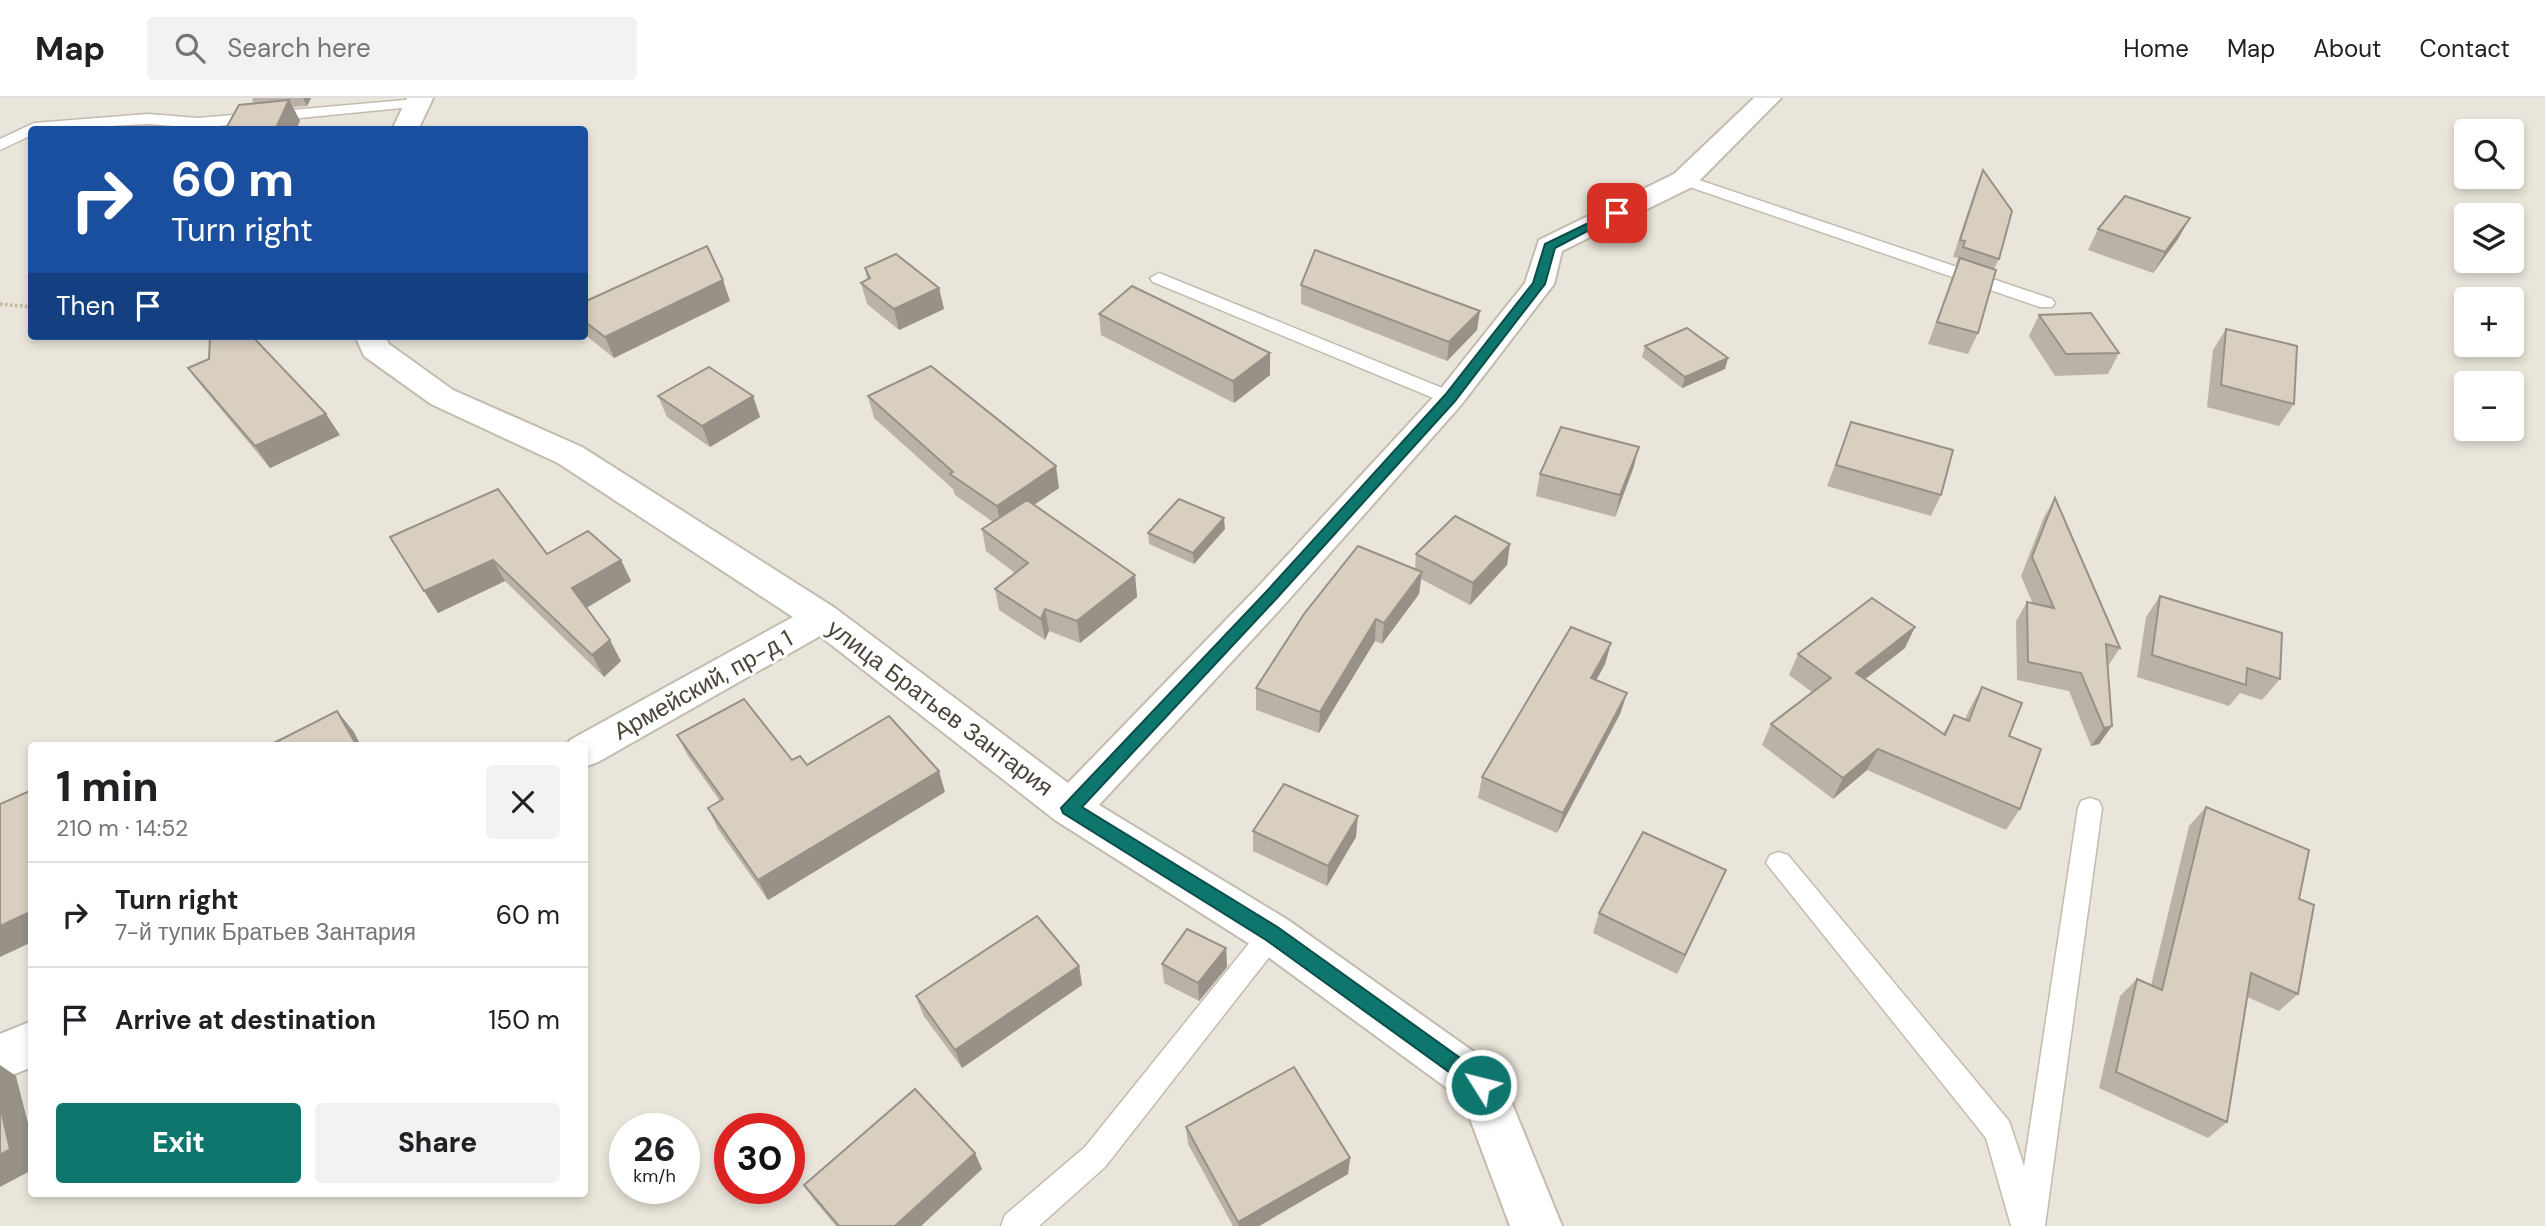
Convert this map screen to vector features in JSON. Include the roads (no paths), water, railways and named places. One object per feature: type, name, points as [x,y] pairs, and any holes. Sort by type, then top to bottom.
[{"type":"street","points":[[1070,808],[1271,596],[1450,398],[1539,284],[1549,246],[1684,180],[1768,98]]},
{"type":"street","points":[[407,126],[419,101]]},
{"type":"street","name":"улица Братьев Зантария","points":[[372,340],[375,349],[442,397],[570,455],[822,618],[1070,808],[1272,934],[1481,1085],[1536,1226]]},
{"type":"street","name":"Армейский, пр-д 1","points":[[588,749],[822,618]]},
{"type":"street","points":[[0,1058],[28,1045]]},
{"type":"lane","points":[[59,126],[148,119],[198,123],[419,101]]},
{"type":"lane","points":[[0,145],[28,131]]},
{"type":"lane","points":[[1684,180],[2046,303]]},
{"type":"lane","points":[[1159,278],[1450,398]]},
{"type":"lane","points":[[2028,1226],[2090,808]]},
{"type":"lane","points":[[1779,863],[1998,1131],[2028,1226]]},
{"type":"lane","points":[[1016,1226],[1095,1157],[1272,934]]}]
